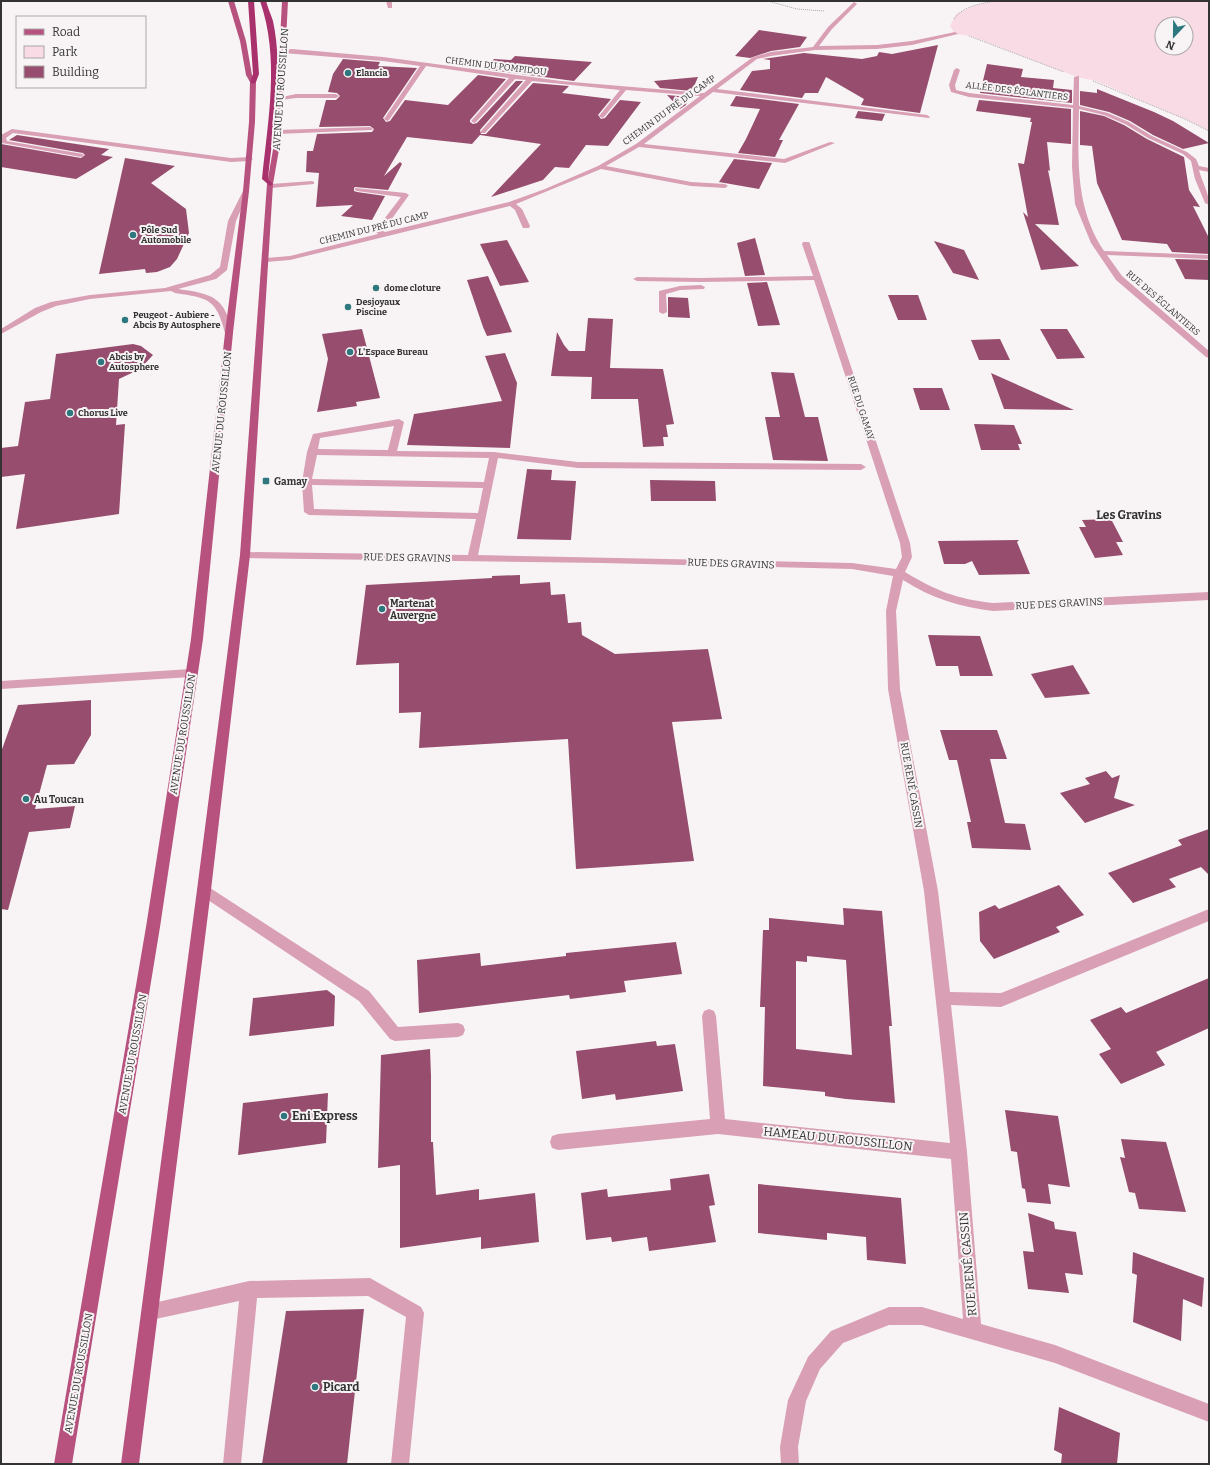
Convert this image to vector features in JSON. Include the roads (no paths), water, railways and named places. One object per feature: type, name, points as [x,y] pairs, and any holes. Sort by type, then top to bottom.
[{"type":"highway","points":[[251,1],[256,74],[253,82]]},
{"type":"highway","points":[[263,1],[270,21],[274,55],[274,91],[264,179],[270,185]]},
{"type":"main road","name":"AVENUE DU ROUSSILLON","points":[[63,1464],[153,927],[197,639],[229,333],[250,159],[253,82],[249,75],[243,41],[231,1]]},
{"type":"main road","name":"AVENUE DU ROUSSILLON","points":[[130,1464],[151,1311],[245,555],[270,185],[278,132],[285,1]]},
{"type":"street","points":[[815,48],[830,28],[854,4]]},
{"type":"street","name":"CHEMIN DU PRÉ DU CAMP","points":[[266,260],[290,258],[510,204],[547,190],[600,167],[638,145],[756,58],[771,54],[815,48],[877,47],[912,43],[955,34]]},
{"type":"street","name":"CHEMIN DU POMPIDOU","points":[[283,51],[292,50],[383,59],[423,66],[530,79],[707,95]]},
{"type":"street","points":[[388,119],[423,66]]},
{"type":"street","name":"ALLÉE DES ÉGLANTIERS","points":[[957,70],[952,85],[953,91],[969,95],[1077,107]]},
{"type":"street","points":[[474,122],[513,77]]},
{"type":"street","name":"RUE DES ÉGLANTIERS","points":[[1078,77],[1075,167],[1079,204],[1094,243],[1119,278],[1209,355]]},
{"type":"street","points":[[483,132],[530,79]]},
{"type":"street","points":[[602,116],[625,88]]},
{"type":"street","points":[[713,90],[927,117]]},
{"type":"street","points":[[280,98],[296,96],[336,96]]},
{"type":"street","points":[[1077,107],[1123,120],[1150,138],[1191,156],[1194,160],[1198,179],[1209,203]]},
{"type":"street","points":[[278,132],[370,129]]},
{"type":"street","points":[[81,155],[4,142],[3,137],[12,131],[231,160],[250,159]]},
{"type":"street","points":[[638,145],[785,161],[832,143]]},
{"type":"street","points":[[600,167],[691,184],[725,186]]},
{"type":"street","points":[[1195,167],[1209,170]]},
{"type":"street","points":[[270,185],[312,182]]},
{"type":"street","points":[[357,189],[406,195],[379,231],[383,235]]},
{"type":"street","points":[[1,332],[38,310],[54,304],[90,297],[165,290],[212,277],[224,268],[232,221],[246,191]]},
{"type":"street","points":[[510,204],[518,209],[526,226]]},
{"type":"street","name":"RUE DU GAMAY","points":[[806,244],[905,543],[906,558],[899,573]]},
{"type":"street","points":[[1101,253],[1209,256]]},
{"type":"street","points":[[637,279],[819,282]]},
{"type":"street","points":[[663,312],[662,293],[680,288],[819,282]]},
{"type":"street","points":[[165,290],[189,293],[207,298],[220,306],[229,333]]},
{"type":"street","points":[[392,453],[399,422],[316,436],[307,482],[309,512],[482,516]]},
{"type":"street","points":[[312,452],[494,455],[578,465],[861,467]]},
{"type":"street","points":[[472,558],[494,455]]},
{"type":"street","points":[[307,482],[488,485]]},
{"type":"street","name":"RUE DES GRAVINS","points":[[245,555],[852,566],[899,573],[924,589],[946,598],[969,604],[993,607],[1209,596]]},
{"type":"street","name":"RUE RENÉ CASSIN","points":[[899,573],[891,611],[894,689],[931,891],[959,1152],[973,1330],[1056,1354],[1209,1413]]},
{"type":"street","points":[[1,685],[192,673]]},
{"type":"street","points":[[204,890],[364,996],[395,1034],[458,1030]]},
{"type":"street","points":[[942,998],[1001,1000],[1209,915]]},
{"type":"street","points":[[709,1016],[718,1126]]},
{"type":"street","name":"HAMEAU DU ROUSSILLON","points":[[558,1142],[718,1126],[959,1152]]},
{"type":"street","points":[[151,1311],[249,1290],[370,1287],[414,1313],[400,1464]]},
{"type":"street","points":[[232,1464],[249,1290]]},
{"type":"street","points":[[790,1464],[789,1447],[797,1400],[814,1363],[837,1337],[889,1316],[922,1316],[973,1330]]},
{"type":"place","name":"Elancia","points":[[348,73]]},
{"type":"place","name":"Pôle Sud Automobile","points":[[133,235]]},
{"type":"place","name":"dome cloture","points":[[376,288]]},
{"type":"place","name":"Desjoyaux Piscine","points":[[348,307]]},
{"type":"place","name":"Peugeot - Aubiere - Abcis By Autosphere","points":[[125,320]]},
{"type":"place","name":"L'Espace Bureau","points":[[350,352]]},
{"type":"place","name":"Abcis by Autosphere","points":[[101,362]]},
{"type":"place","name":"Chorus Live","points":[[70,413]]},
{"type":"place","name":"Gamay","points":[[266,481]]},
{"type":"place","name":"Martenat Auvergne","points":[[382,609]]},
{"type":"place","name":"Au Toucan","points":[[26,799]]},
{"type":"place","name":"Eni Express","points":[[284,1116]]},
{"type":"place","name":"Picard","points":[[315,1387]]},
{"type":"district","name":"Les Gravins","points":[[1129,515]]}]
